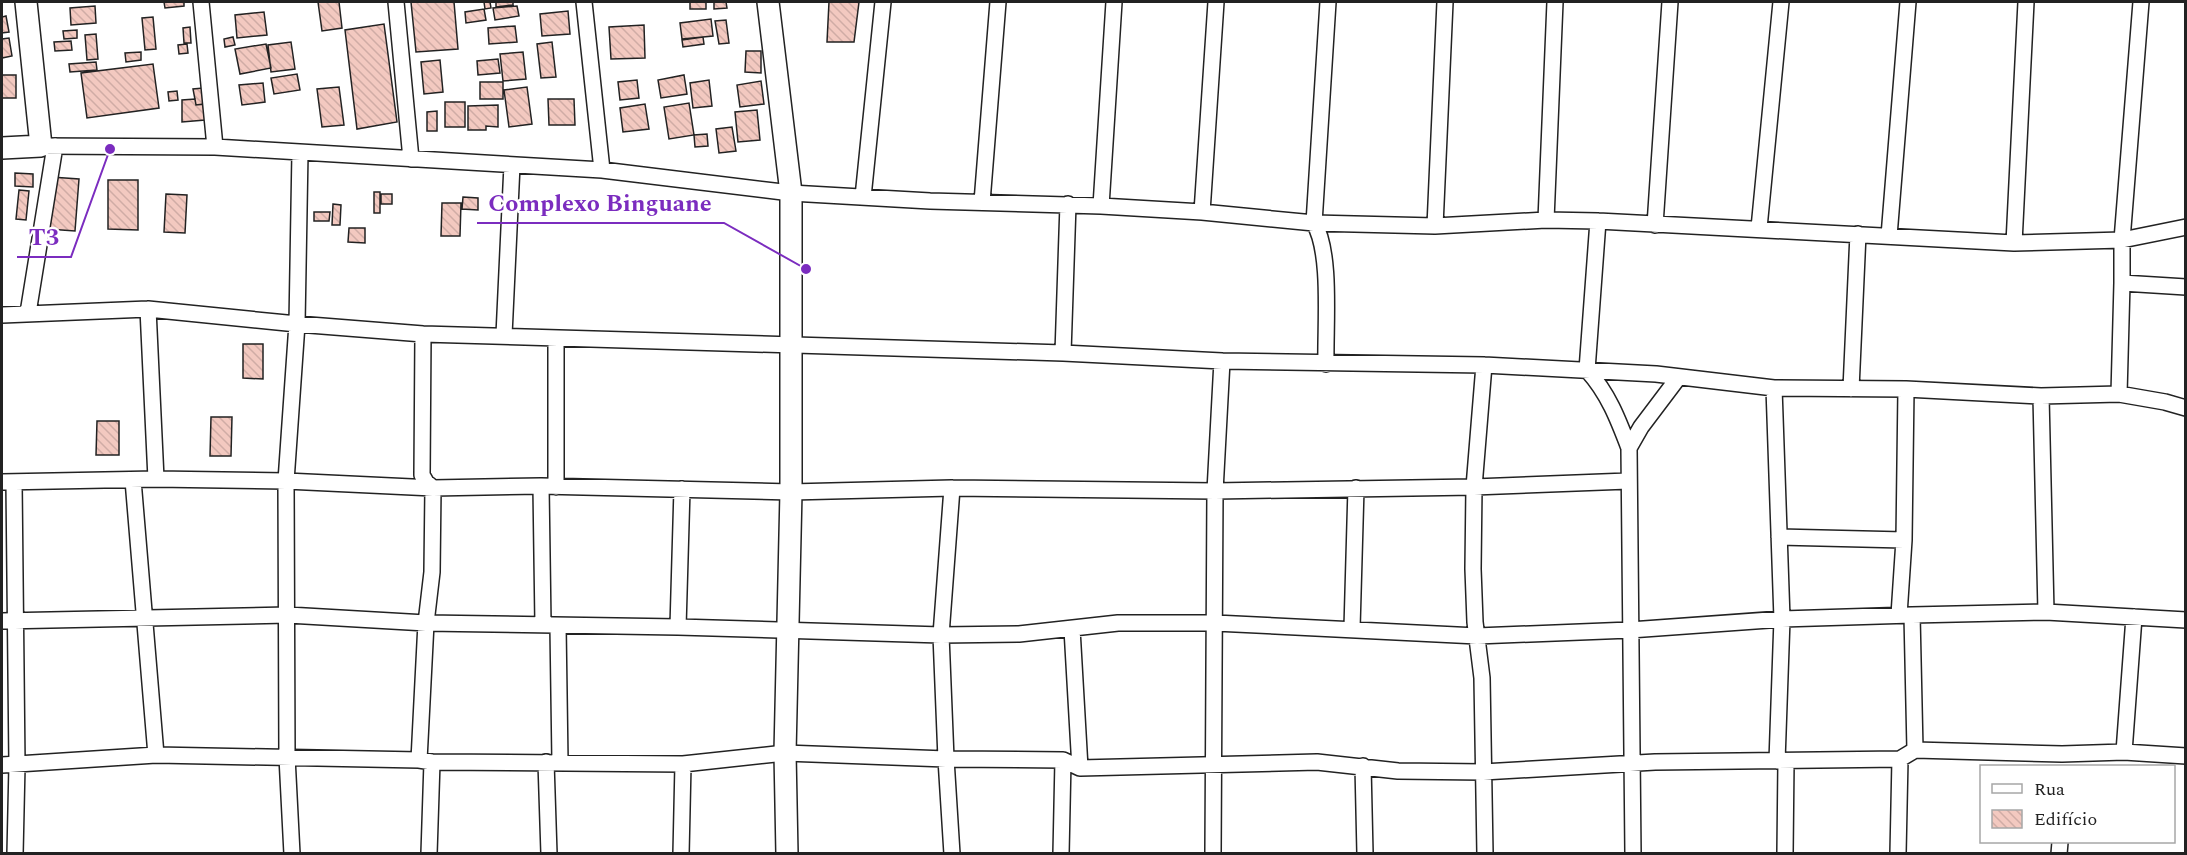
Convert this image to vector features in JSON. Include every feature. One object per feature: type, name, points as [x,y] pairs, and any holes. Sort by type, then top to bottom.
[{"type":"street","points":[[26,2],[48,146],[28,313]]},
{"type":"street","points":[[201,2],[215,147]]},
{"type":"street","points":[[396,2],[411,159]]},
{"type":"street","points":[[584,2],[602,170]]},
{"type":"street","points":[[768,2],[791,193],[790,492],[785,753],[787,854]]},
{"type":"street","points":[[863,197],[883,2]]},
{"type":"street","points":[[982,202],[998,2]]},
{"type":"street","points":[[1101,206],[1114,2]]},
{"type":"street","points":[[1202,212],[1216,2]]},
{"type":"street","points":[[1326,363],[1325,262],[1319,232],[1314,223],[1328,2]]},
{"type":"street","points":[[1436,226],[1445,2]]},
{"type":"street","points":[[1546,220],[1555,2]]},
{"type":"street","points":[[1655,225],[1670,2]]},
{"type":"street","points":[[1760,228],[1781,2]]},
{"type":"street","points":[[1888,236],[1908,2]]},
{"type":"street","points":[[2014,243],[2026,2]]},
{"type":"street","points":[[2119,394],[2122,240],[2141,2]]},
{"type":"street","points":[[2,148],[215,147],[602,170],[791,193],[1068,204],[1202,212],[1314,223],[1436,226],[1546,220],[1598,221],[2014,243],[2122,240],[2186,227]]},
{"type":"street","points":[[292,854],[287,758],[286,481],[297,324],[300,152]]},
{"type":"street","points":[[504,335],[512,165]]},
{"type":"street","points":[[1063,353],[1068,204]]},
{"type":"street","points":[[1598,221],[1587,370],[1600,385],[1616,413],[1629,448],[1634,854]]},
{"type":"street","points":[[1851,389],[1858,234]]},
{"type":"street","points":[[2122,283],[2186,287]]},
{"type":"street","points":[[148,309],[156,479]]},
{"type":"street","points":[[2,315],[148,309],[423,334],[1063,353],[1222,361],[1484,365],[1656,374],[1774,388],[1906,390],[2041,396],[2119,394],[2186,408]]},
{"type":"street","points":[[423,334],[422,475],[433,488]]},
{"type":"street","points":[[549,854],[553,762],[548,486],[556,339]]},
{"type":"street","points":[[1213,854],[1215,491],[1222,361]]},
{"type":"street","points":[[1484,365],[1474,487],[1473,569],[1482,678],[1485,854]]},
{"type":"street","points":[[1629,448],[1641,427],[1678,378]]},
{"type":"street","points":[[1774,388],[1782,619],[1781,761],[1785,854]]},
{"type":"street","points":[[1906,390],[1904,540],[1906,615],[1915,750]]},
{"type":"street","points":[[2041,396],[2046,612]]},
{"type":"street","points":[[15,854],[9,765],[8,482],[156,479],[286,481],[433,488],[548,486],[790,492],[952,488],[1215,491],[1474,487],[1628,481]]},
{"type":"street","points":[[133,480],[156,755]]},
{"type":"street","points":[[429,854],[425,761],[426,623],[432,572],[433,488]]},
{"type":"street","points":[[952,488],[941,635],[952,854]]},
{"type":"street","points":[[1352,628],[1356,488]]},
{"type":"street","points":[[678,627],[682,489]]},
{"type":"street","points":[[1779,537],[1904,540]]},
{"type":"street","points":[[8,621],[288,615],[426,623],[678,627],[941,635],[1019,634],[1119,623],[1215,623],[1477,636],[1630,630],[1782,619],[1906,615],[2046,612],[2186,620]]},
{"type":"street","points":[[2124,752],[2134,617]]},
{"type":"street","points":[[1072,629],[1080,768]]},
{"type":"street","points":[[9,765],[156,755],[683,764],[785,753],[946,759],[1063,760],[1080,768],[1317,762],[1398,771],[1484,772],[1654,762],[1900,759],[1915,750],[2062,760],[2124,752],[2186,756]]},
{"type":"street","points":[[1898,854],[1900,759]]},
{"type":"street","points":[[1060,854],[1063,760]]},
{"type":"street","points":[[681,854],[683,764]]},
{"type":"street","points":[[1363,766],[1365,854]]},
{"type":"building","points":[[164,2],[184,2],[184,6],[165,8]]},
{"type":"building","points":[[318,2],[339,2],[342,28],[322,31]]},
{"type":"building","points":[[411,2],[454,2],[458,49],[416,52]]},
{"type":"building","points":[[484,2],[490,2],[491,8],[485,9]]},
{"type":"building","points":[[496,2],[513,2],[513,5],[496,7]]},
{"type":"building","points":[[690,2],[706,2],[706,9],[690,9]]},
{"type":"building","points":[[714,2],[726,2],[727,8],[714,9]]},
{"type":"building","points":[[829,2],[859,2],[854,42],[827,42]]},
{"type":"building","points":[[95,6],[96,23],[71,25],[70,8]]},
{"type":"building","points":[[517,6],[519,16],[495,20],[493,8]]},
{"type":"building","points":[[484,9],[486,20],[466,23],[465,12]]},
{"type":"building","points":[[568,11],[570,34],[542,36],[540,14]]},
{"type":"building","points":[[264,12],[267,35],[237,38],[235,15]]},
{"type":"building","points":[[6,16],[9,32],[2,33],[2,17]]},
{"type":"building","points":[[153,17],[156,49],[145,50],[142,18]]},
{"type":"building","points":[[711,19],[713,36],[682,39],[680,23]]},
{"type":"building","points":[[726,20],[729,43],[719,44],[715,21]]},
{"type":"building","points":[[384,24],[397,122],[357,129],[345,30]]},
{"type":"building","points":[[644,25],[645,58],[611,59],[609,27]]},
{"type":"building","points":[[515,26],[517,42],[489,44],[488,28]]},
{"type":"building","points":[[190,27],[191,43],[184,43],[183,28]]},
{"type":"building","points":[[77,30],[77,38],[64,39],[63,31]]},
{"type":"building","points":[[96,34],[98,59],[87,60],[85,35]]},
{"type":"building","points":[[233,37],[235,45],[225,47],[224,39]]},
{"type":"building","points":[[703,37],[704,44],[683,47],[682,40]]},
{"type":"building","points":[[9,38],[12,56],[2,58],[2,39]]},
{"type":"building","points":[[71,41],[72,50],[55,51],[54,42]]},
{"type":"building","points":[[291,42],[295,69],[271,72],[268,45]]},
{"type":"building","points":[[552,42],[556,77],[541,78],[537,44]]},
{"type":"building","points":[[187,44],[188,53],[179,54],[178,45]]},
{"type":"building","points":[[266,44],[271,68],[240,74],[235,49]]},
{"type":"building","points":[[746,51],[761,51],[761,73],[745,72]]},
{"type":"building","points":[[141,52],[141,60],[126,62],[125,53]]},
{"type":"building","points":[[523,52],[526,79],[503,81],[500,54]]},
{"type":"building","points":[[498,59],[500,73],[478,75],[477,61]]},
{"type":"building","points":[[440,60],[443,92],[424,94],[421,62]]},
{"type":"building","points":[[96,62],[97,70],[70,72],[69,64]]},
{"type":"building","points":[[153,64],[159,108],[87,118],[81,73]]},
{"type":"building","points":[[297,74],[300,90],[274,94],[271,78]]},
{"type":"building","points":[[2,75],[16,75],[16,98],[2,98]]},
{"type":"building","points":[[684,75],[687,94],[661,98],[658,80]]},
{"type":"building","points":[[637,80],[639,98],[620,100],[618,82]]},
{"type":"building","points":[[709,80],[712,106],[693,108],[690,83]]},
{"type":"building","points":[[761,81],[764,104],[740,107],[737,85]]},
{"type":"building","points":[[480,82],[503,82],[503,99],[480,99]]},
{"type":"building","points":[[263,83],[265,102],[242,105],[239,85]]},
{"type":"building","points":[[339,87],[344,125],[322,127],[317,89]]},
{"type":"building","points":[[527,87],[532,124],[509,127],[504,90]]},
{"type":"building","points":[[203,88],[205,104],[196,105],[193,89]]},
{"type":"building","points":[[177,91],[178,100],[169,101],[168,92]]},
{"type":"building","points":[[195,99],[196,105],[203,104],[205,120],[182,122],[182,100]]},
{"type":"building","points":[[548,99],[574,99],[575,125],[549,125]]},
{"type":"building","points":[[445,102],[465,102],[465,127],[445,127]]},
{"type":"building","points":[[689,103],[694,135],[669,139],[664,107]]},
{"type":"building","points":[[645,104],[649,129],[623,132],[620,108]]},
{"type":"building","points":[[498,105],[498,127],[486,126],[486,130],[468,130],[468,106]]},
{"type":"building","points":[[757,110],[760,140],[738,142],[735,112]]},
{"type":"building","points":[[437,111],[437,131],[427,131],[427,112]]},
{"type":"building","points":[[732,127],[736,151],[719,153],[716,129]]},
{"type":"building","points":[[707,134],[708,146],[695,147],[694,135]]},
{"type":"building","points":[[15,173],[33,174],[33,187],[15,186]]},
{"type":"building","points":[[51,177],[79,179],[75,231],[48,229]]},
{"type":"building","points":[[108,180],[138,180],[138,230],[108,229]]},
{"type":"building","points":[[19,190],[29,191],[26,220],[16,219]]},
{"type":"building","points":[[374,192],[380,192],[380,213],[374,213]]},
{"type":"building","points":[[166,194],[187,195],[185,233],[164,232]]},
{"type":"building","points":[[381,194],[392,194],[392,204],[381,204]]},
{"type":"building","points":[[463,197],[478,198],[478,210],[462,209]]},
{"type":"building","points":[[442,203],[461,203],[460,236],[441,236]]},
{"type":"building","points":[[333,204],[341,205],[340,225],[332,225]]},
{"type":"building","points":[[314,212],[330,212],[329,221],[314,221]]},
{"type":"building","points":[[349,228],[365,228],[365,243],[348,242]]},
{"type":"building","points":[[243,344],[263,344],[263,379],[243,378]]},
{"type":"building","points":[[211,417],[232,417],[231,456],[210,456]]},
{"type":"building","points":[[97,421],[119,421],[119,455],[96,455]]},
{"type":"place","name":"T3","points":[[110,149]]},
{"type":"place","name":"Complexo Binguane","points":[[806,269]]}]
